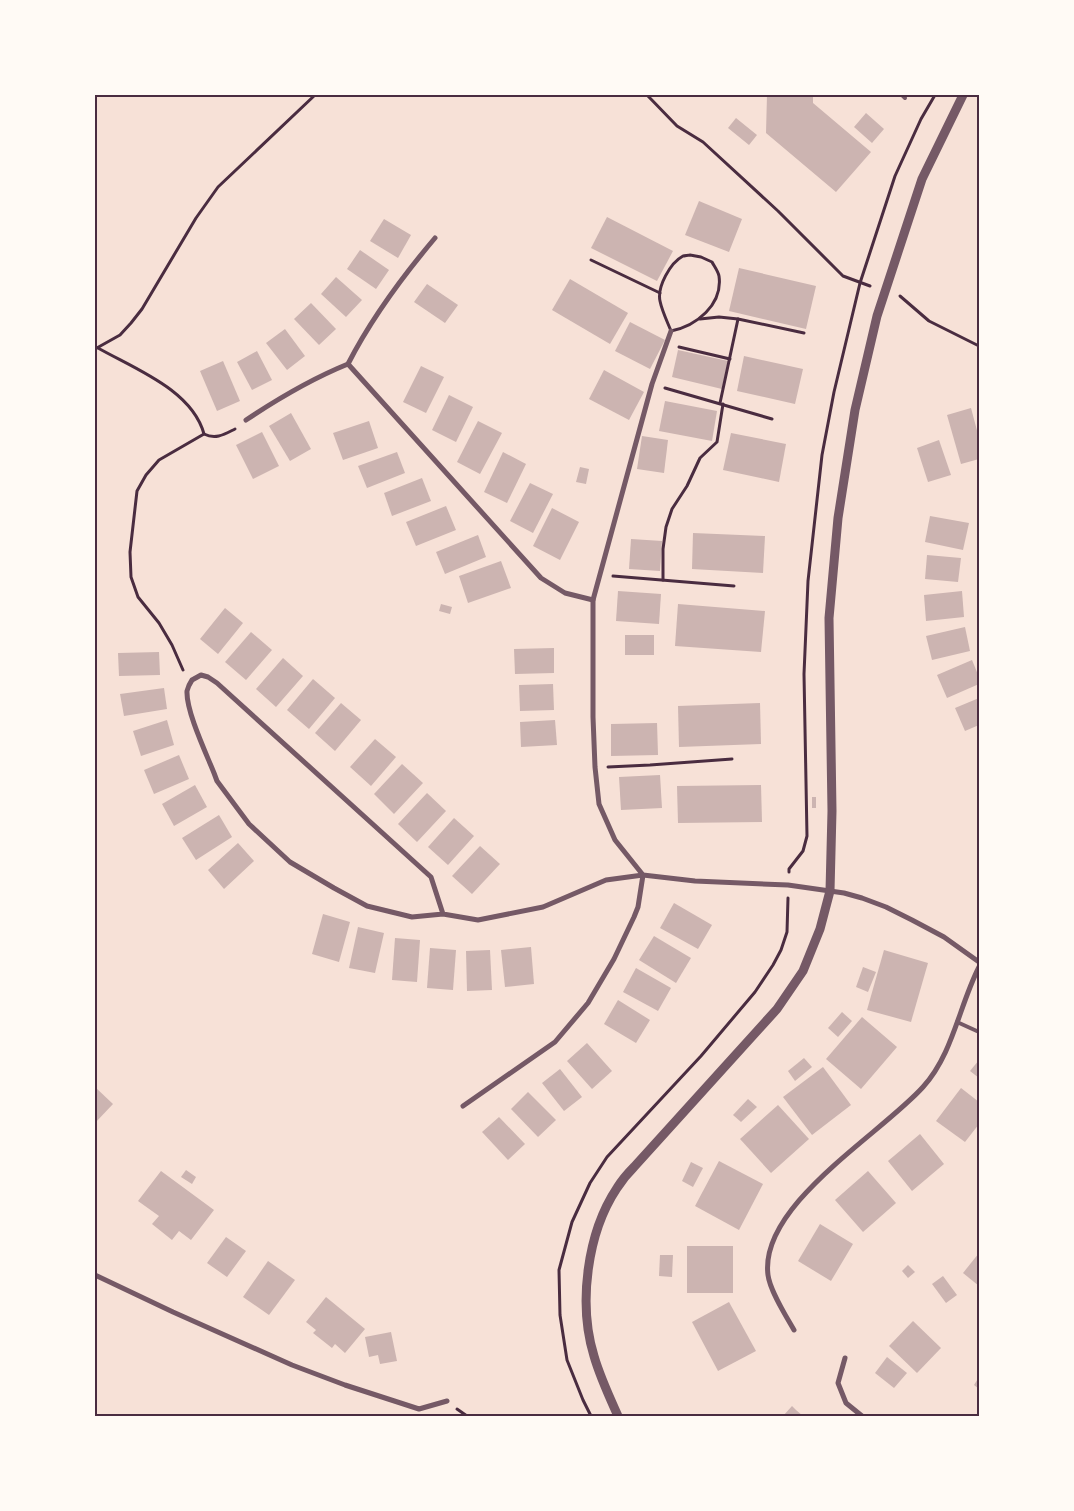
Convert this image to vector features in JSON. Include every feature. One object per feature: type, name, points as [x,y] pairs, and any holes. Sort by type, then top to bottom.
[{"type":"street","points":[[618,1416],[593,1356],[586,1305],[590,1255],[601,1220],[618,1187],[634,1167],[777,1009],[802,971],[820,929],[830,890],[832,811],[829,618],[838,518],[855,410],[876,316],[922,178],[964,95]]},
{"type":"street","points":[[246,420],[295,389],[348,364],[362,337],[384,304],[435,238]]},
{"type":"street","points":[[463,1106],[555,1042],[588,1003],[614,960],[638,907],[643,875],[616,840],[600,804],[595,767],[592,711],[592,600],[652,384],[671,331]]},
{"type":"street","points":[[348,364],[542,578],[566,593],[592,600]]},
{"type":"street","points":[[444,914],[431,877],[237,699],[208,677],[196,676],[190,683],[187,691],[192,719],[217,781],[249,824],[290,862],[367,906],[412,917],[444,914],[478,920],[543,906],[606,880],[643,875],[695,881],[788,885],[830,890],[862,898],[944,937],[979,962]]},
{"type":"street","points":[[794,1330],[771,1286],[768,1276],[768,1261],[775,1237],[790,1211],[803,1195],[845,1156],[893,1117],[924,1086],[940,1064],[953,1036],[979,967]]},
{"type":"street","points":[[95,1275],[181,1316],[292,1365],[345,1385],[419,1409],[447,1401]]},
{"type":"street","points":[[846,1358],[838,1383],[846,1403],[862,1416]]},
{"type":"lane","points":[[957,1022],[979,1032]]},
{"type":"path","points":[[96,348],[120,335],[132,323],[196,218],[218,187],[315,95]]},
{"type":"path","points":[[647,95],[677,126],[703,142],[717,154],[843,276],[901,297],[929,321],[979,346]]},
{"type":"path","points":[[860,283],[895,176],[921,119],[935,95]]},
{"type":"path","points":[[683,256],[701,257],[712,262],[719,277],[718,290],[713,304],[709,311],[700,319],[682,329],[671,331],[660,301],[660,293],[666,276],[674,264],[683,256]]},
{"type":"path","points":[[591,260],[660,293]]},
{"type":"path","points":[[700,319],[719,317],[738,319],[804,333]]},
{"type":"path","points":[[663,580],[663,550],[666,527],[672,509],[687,486],[700,458],[716,442],[738,319]]},
{"type":"path","points":[[666,344],[730,359]]},
{"type":"path","points":[[96,348],[169,387],[192,408],[201,423],[204,434]]},
{"type":"path","points":[[652,384],[772,419]]},
{"type":"path","points":[[204,434],[218,437],[239,427],[246,420]]},
{"type":"path","points":[[190,683],[159,623],[138,597],[131,577],[130,552],[137,491],[146,475],[159,460],[204,434]]},
{"type":"path","points":[[600,574],[734,586]]},
{"type":"path","points":[[595,767],[732,759]]},
{"type":"building","points":[[767,95],[813,95],[813,103],[871,152],[836,192],[766,133]]},
{"type":"building","points":[[866,113],[884,129],[872,143],[854,127]]},
{"type":"building","points":[[736,118],[757,135],[749,145],[728,128]]},
{"type":"building","points":[[699,201],[742,219],[729,252],[685,235]]},
{"type":"building","points":[[607,217],[673,251],[657,281],[591,248]]},
{"type":"building","points":[[384,219],[411,235],[398,258],[370,241]]},
{"type":"building","points":[[360,250],[389,270],[376,289],[347,269]]},
{"type":"building","points":[[739,268],[816,286],[806,329],[729,311]]},
{"type":"building","points":[[336,277],[362,300],[346,317],[321,294]]},
{"type":"building","points":[[570,279],[628,313],[610,344],[552,310]]},
{"type":"building","points":[[427,284],[458,305],[445,323],[414,302]]},
{"type":"building","points":[[311,303],[336,329],[319,345],[294,319]]},
{"type":"building","points":[[630,322],[665,340],[650,369],[615,351]]},
{"type":"building","points":[[285,329],[305,356],[287,370],[266,343]]},
{"type":"building","points":[[678,350],[728,361],[722,389],[672,377]]},
{"type":"building","points":[[257,351],[272,380],[252,390],[237,362]]},
{"type":"building","points":[[744,356],[803,369],[795,404],[737,391]]},
{"type":"building","points":[[223,361],[240,401],[217,411],[200,371]]},
{"type":"building","points":[[421,366],[444,377],[426,413],[403,402]]},
{"type":"building","points":[[604,370],[644,392],[629,420],[589,399]]},
{"type":"building","points":[[449,395],[473,407],[456,442],[432,430]]},
{"type":"building","points":[[665,401],[717,411],[712,441],[659,431]]},
{"type":"building","points":[[971,408],[979,438],[979,459],[961,464],[947,415]]},
{"type":"building","points":[[291,413],[311,449],[290,461],[269,426]]},
{"type":"building","points":[[369,421],[378,448],[343,460],[333,433]]},
{"type":"building","points":[[478,421],[502,433],[480,474],[457,462]]},
{"type":"building","points":[[262,432],[279,466],[253,479],[236,445]]},
{"type":"building","points":[[731,433],[786,444],[779,482],[723,470]]},
{"type":"building","points":[[642,436],[668,440],[664,473],[637,469]]},
{"type":"building","points":[[939,440],[951,475],[928,482],[917,448]]},
{"type":"building","points":[[397,452],[405,473],[367,488],[358,466]]},
{"type":"building","points":[[503,452],[526,464],[507,503],[484,492]]},
{"type":"building","points":[[580,467],[589,469],[586,484],[576,482]]},
{"type":"building","points":[[422,478],[431,501],[392,516],[384,493]]},
{"type":"building","points":[[530,483],[553,494],[533,533],[510,521]]},
{"type":"building","points":[[446,506],[456,530],[416,546],[406,522]]},
{"type":"building","points":[[552,508],[579,522],[560,560],[533,546]]},
{"type":"building","points":[[930,516],[969,523],[963,550],[925,542]]},
{"type":"building","points":[[693,533],[765,536],[763,573],[692,569]]},
{"type":"building","points":[[478,535],[486,557],[445,574],[436,552]]},
{"type":"building","points":[[631,539],[662,541],[660,571],[629,569]]},
{"type":"building","points":[[927,555],[961,558],[958,582],[925,579]]},
{"type":"building","points":[[501,561],[511,588],[468,603],[459,576]]},
{"type":"building","points":[[618,591],[661,594],[659,624],[616,621]]},
{"type":"building","points":[[962,591],[964,617],[926,621],[924,595]]},
{"type":"building","points":[[441,604],[452,607],[450,614],[439,611]]},
{"type":"building","points":[[678,604],[765,611],[761,652],[675,646]]},
{"type":"building","points":[[225,608],[243,623],[218,654],[200,639]]},
{"type":"building","points":[[965,627],[970,651],[932,660],[926,636]]},
{"type":"building","points":[[251,632],[272,650],[246,680],[225,662]]},
{"type":"building","points":[[625,635],[654,635],[654,655],[625,655]]},
{"type":"building","points":[[554,648],[554,673],[515,674],[514,649]]},
{"type":"building","points":[[159,652],[160,675],[119,676],[118,653]]},
{"type":"building","points":[[283,658],[303,676],[276,707],[256,689]]},
{"type":"building","points":[[972,660],[979,677],[979,684],[947,698],[937,675]]},
{"type":"building","points":[[313,679],[335,698],[309,729],[287,710]]},
{"type":"building","points":[[553,684],[554,710],[520,711],[519,685]]},
{"type":"building","points":[[164,688],[167,709],[124,716],[120,694]]},
{"type":"building","points":[[979,698],[979,725],[965,731],[955,708]]},
{"type":"building","points":[[341,703],[361,720],[335,751],[315,733]]},
{"type":"building","points":[[760,703],[761,744],[679,747],[678,706]]},
{"type":"building","points":[[167,720],[174,745],[141,756],[133,731]]},
{"type":"building","points":[[555,720],[557,745],[521,747],[520,722]]},
{"type":"building","points":[[657,723],[658,755],[611,756],[611,724]]},
{"type":"building","points":[[375,739],[396,757],[371,786],[350,767]]},
{"type":"building","points":[[179,755],[189,779],[154,794],[144,770]]},
{"type":"building","points":[[402,764],[423,783],[394,814],[374,794]]},
{"type":"building","points":[[660,775],[662,808],[621,810],[619,777]]},
{"type":"building","points":[[195,785],[207,807],[174,826],[162,804]]},
{"type":"building","points":[[761,785],[762,822],[678,823],[677,786]]},
{"type":"building","points":[[427,793],[446,811],[417,842],[398,824]]},
{"type":"building","points":[[812,797],[816,797],[816,808],[812,808]]},
{"type":"building","points":[[219,815],[232,837],[196,860],[182,838]]},
{"type":"building","points":[[454,818],[474,836],[448,865],[428,847]]},
{"type":"building","points":[[238,843],[254,861],[224,889],[208,870]]},
{"type":"building","points":[[480,846],[500,864],[472,894],[452,876]]},
{"type":"building","points":[[674,903],[712,925],[698,949],[660,928]]},
{"type":"building","points":[[323,914],[350,922],[339,962],[312,954]]},
{"type":"building","points":[[358,927],[384,933],[375,973],[349,968]]},
{"type":"building","points":[[654,936],[691,958],[676,983],[639,960]]},
{"type":"building","points":[[395,938],[420,940],[417,982],[392,980]]},
{"type":"building","points":[[531,947],[534,984],[505,987],[501,950]]},
{"type":"building","points":[[430,948],[456,950],[453,990],[427,988]]},
{"type":"building","points":[[490,950],[492,990],[467,991],[466,951]]},
{"type":"building","points":[[884,950],[928,963],[911,1022],[867,1010]]},
{"type":"building","points":[[863,967],[876,972],[868,992],[856,987]]},
{"type":"building","points":[[636,968],[671,988],[658,1011],[623,992]]},
{"type":"building","points":[[618,1000],[650,1020],[636,1043],[604,1024]]},
{"type":"building","points":[[842,1012],[852,1021],[838,1037],[828,1028]]},
{"type":"building","points":[[862,1017],[897,1047],[861,1089],[826,1059]]},
{"type":"building","points":[[587,1043],[612,1071],[592,1089],[567,1061]]},
{"type":"building","points":[[804,1058],[812,1067],[795,1081],[788,1071]]},
{"type":"building","points":[[979,1060],[979,1078],[970,1071]]},
{"type":"building","points":[[823,1067],[851,1105],[812,1135],[783,1097]]},
{"type":"building","points":[[560,1069],[582,1097],[564,1111],[542,1083]]},
{"type":"building","points":[[95,1087],[113,1104],[95,1123]]},
{"type":"building","points":[[961,1088],[979,1102],[979,1124],[965,1142],[936,1121]]},
{"type":"building","points":[[528,1092],[556,1120],[538,1137],[511,1109]]},
{"type":"building","points":[[748,1099],[757,1107],[741,1122],[733,1115]]},
{"type":"building","points":[[778,1105],[809,1139],[771,1173],[740,1139]]},
{"type":"building","points":[[499,1117],[525,1144],[508,1160],[482,1132]]},
{"type":"building","points":[[920,1134],[944,1164],[912,1191],[888,1161]]},
{"type":"building","points":[[719,1161],[763,1184],[739,1230],[695,1206]]},
{"type":"building","points":[[691,1162],[703,1168],[693,1187],[682,1181]]},
{"type":"building","points":[[186,1170],[196,1177],[192,1184],[181,1177]]},
{"type":"building","points":[[161,1171],[214,1210],[191,1240],[179,1231],[172,1240],[152,1224],[159,1216],[138,1201]]},
{"type":"building","points":[[868,1171],[896,1203],[863,1232],[835,1200]]},
{"type":"building","points":[[820,1224],[853,1244],[831,1281],[798,1261]]},
{"type":"building","points":[[226,1237],[246,1251],[227,1277],[207,1263]]},
{"type":"building","points":[[687,1246],[733,1246],[733,1293],[687,1293]]},
{"type":"building","points":[[979,1253],[979,1286],[963,1273]]},
{"type":"building","points":[[660,1255],[673,1255],[672,1277],[659,1276]]},
{"type":"building","points":[[268,1261],[295,1280],[269,1315],[243,1297]]},
{"type":"building","points":[[908,1265],[915,1272],[908,1278],[902,1271]]},
{"type":"building","points":[[943,1276],[957,1295],[946,1303],[932,1284]]},
{"type":"building","points":[[326,1297],[365,1329],[345,1353],[335,1344],[332,1348],[313,1333],[316,1330],[306,1322]]},
{"type":"building","points":[[729,1302],[756,1351],[718,1371],[692,1322]]},
{"type":"building","points":[[913,1321],[941,1348],[917,1373],[889,1346]]},
{"type":"building","points":[[391,1332],[397,1361],[380,1364],[378,1355],[369,1357],[365,1337]]},
{"type":"building","points":[[887,1357],[907,1373],[894,1388],[875,1373]]},
{"type":"building","points":[[979,1377],[979,1389],[974,1385]]},
{"type":"building","points":[[792,1406],[796,1410],[803,1416],[783,1416]]}]
